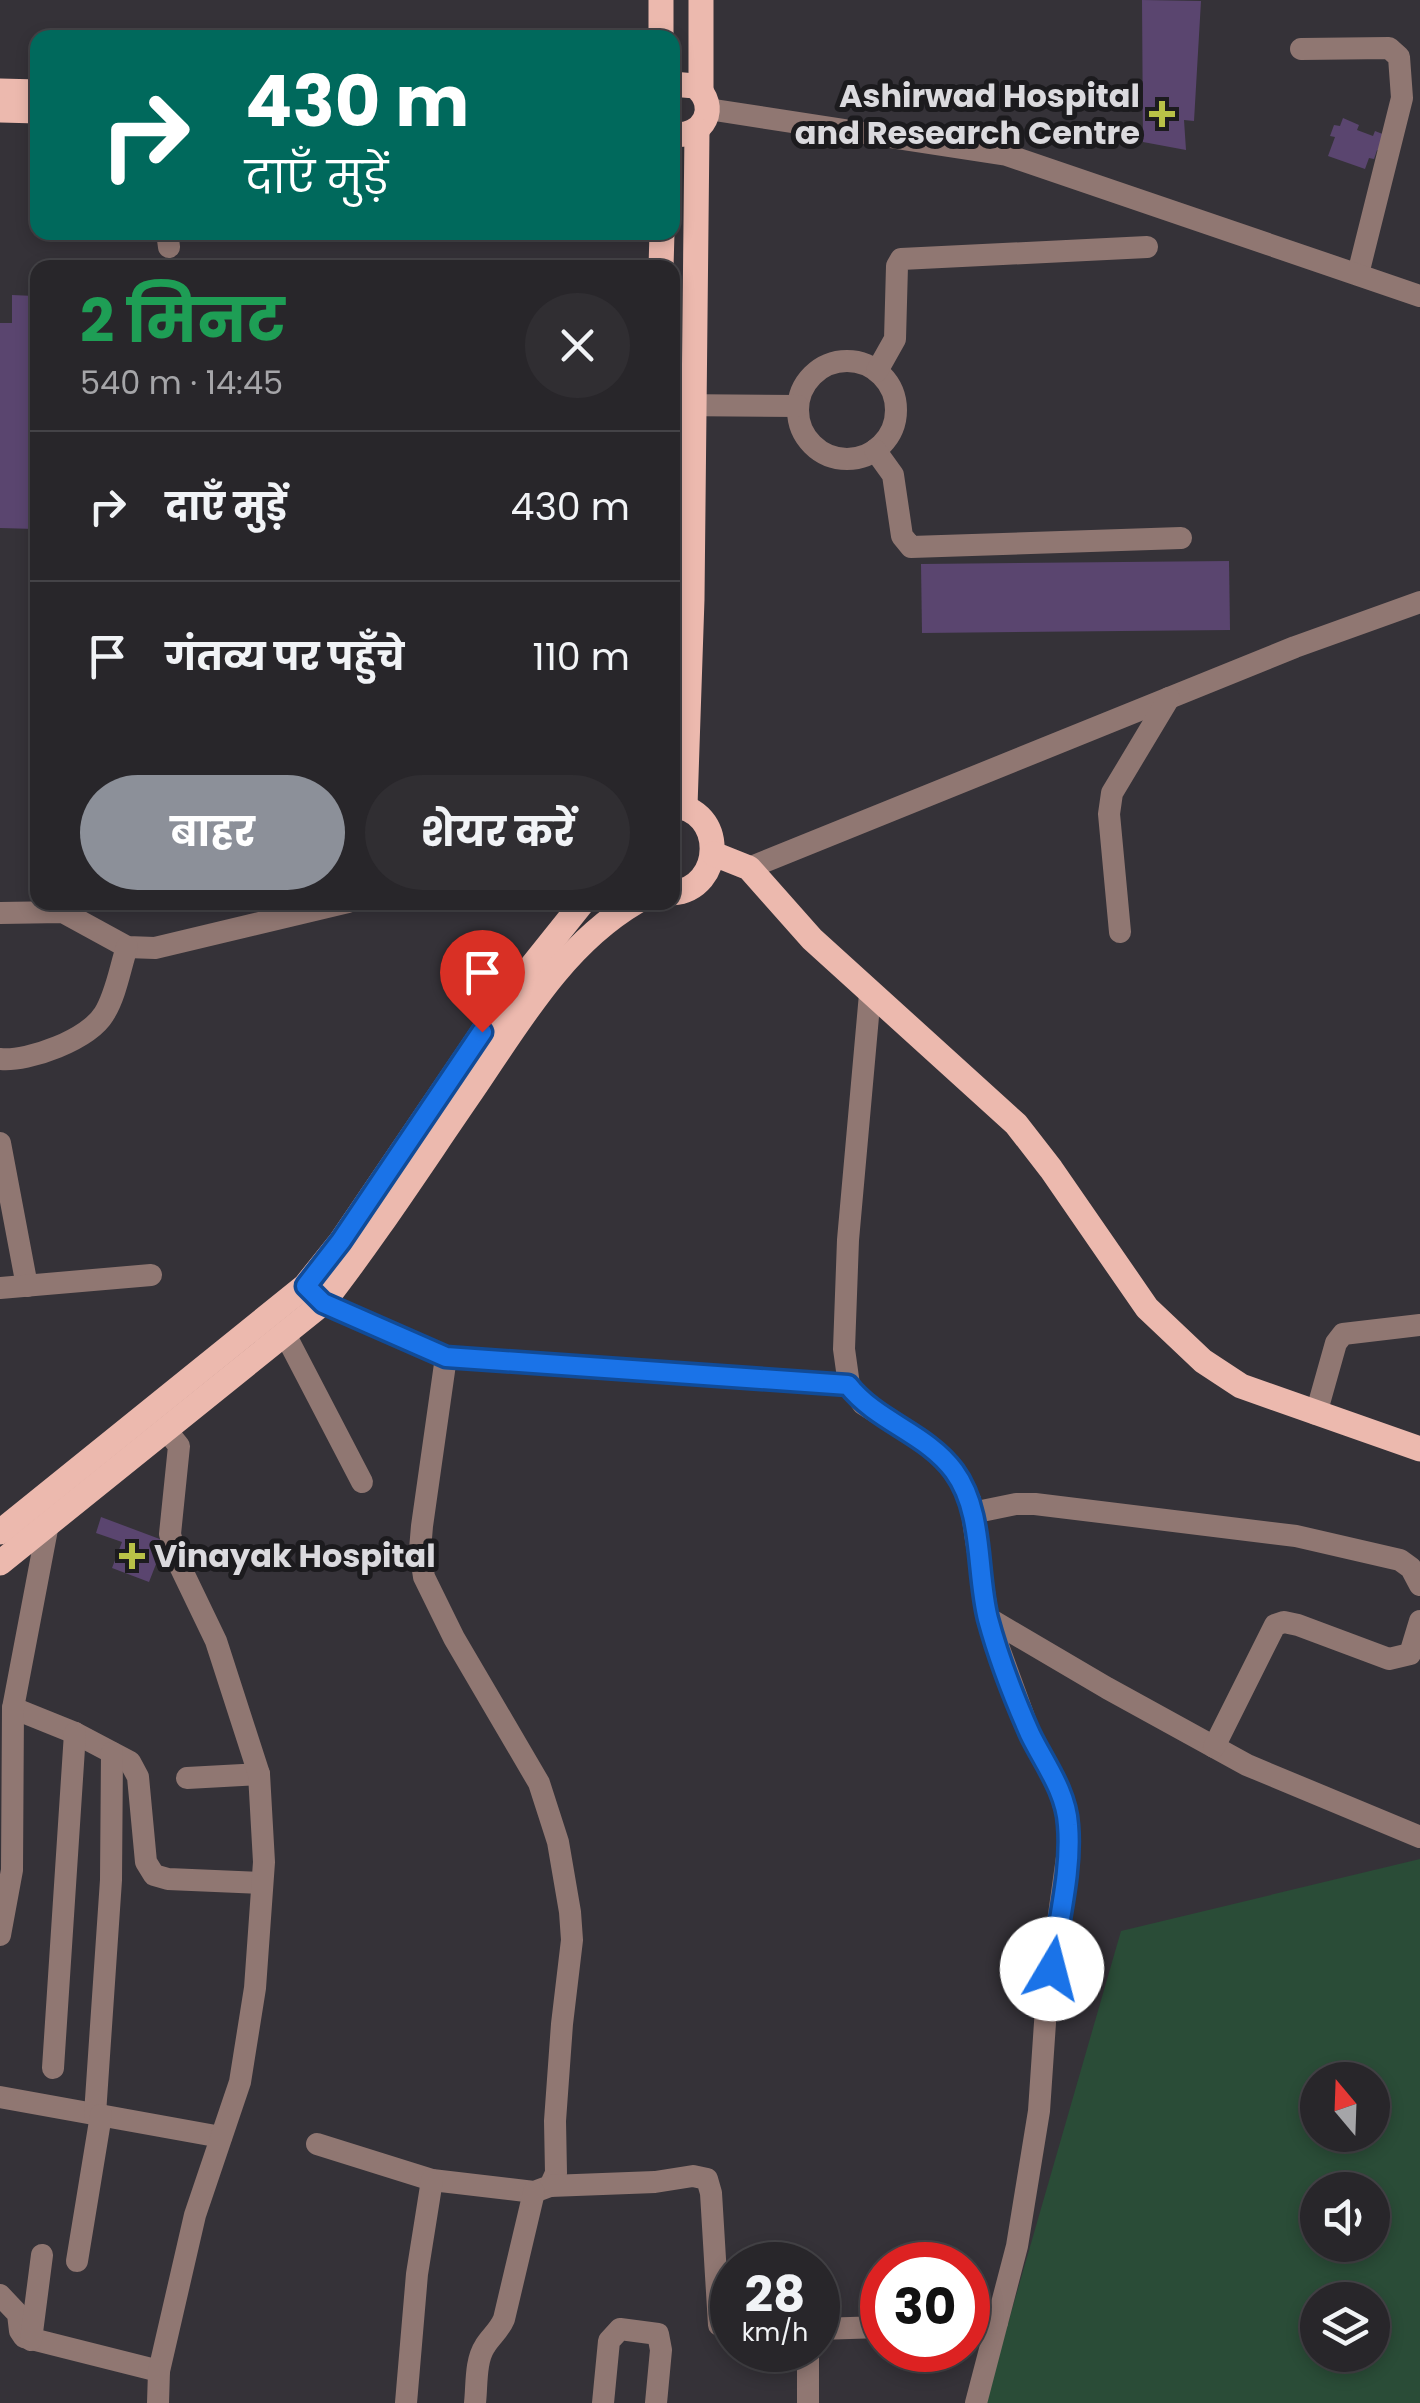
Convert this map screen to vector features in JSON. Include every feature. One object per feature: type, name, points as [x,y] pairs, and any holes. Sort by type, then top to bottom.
[{"type":"main road","points":[[661,0],[662,30]]},
{"type":"main road","points":[[680,706],[683,405],[700,0]]},
{"type":"main road","points":[[680,84],[688,84],[695,116]]},
{"type":"main road","points":[[0,91],[30,92]]},
{"type":"main road","points":[[0,110],[30,111]]},
{"type":"main road","points":[[680,806],[698,814],[708,826],[714,854],[697,885],[680,890]]},
{"type":"main road","points":[[714,854],[749,868],[812,939],[1016,1124],[1147,1308],[1189,1348],[1242,1386],[1420,1449]]},
{"type":"main road","points":[[0,1563],[285,1334],[314,1295],[341,1241],[503,1002],[577,910]]},
{"type":"main road","points":[[0,1532],[314,1295],[360,1255],[522,1016],[580,944],[623,910]]},
{"type":"street","points":[[1301,50],[1389,48],[1399,57],[1402,98],[1358,274]]},
{"type":"street","points":[[695,116],[1007,155],[1420,296]]},
{"type":"street","points":[[876,371],[895,339],[896,266],[901,259],[1147,247]]},
{"type":"street","points":[[849,361],[876,371],[888,383],[895,399],[896,416],[891,432],[875,450],[850,459],[834,458],[806,438],[799,423],[798,406],[809,379],[820,369],[849,361]]},
{"type":"street","points":[[683,405],[798,406]]},
{"type":"street","points":[[875,450],[894,475],[902,536],[912,546],[1181,538]]},
{"type":"street","points":[[749,868],[1295,647],[1420,602]]},
{"type":"street","points":[[1120,932],[1110,814],[1112,793],[1168,698]]},
{"type":"street","points":[[0,913],[63,912],[127,947],[155,948],[314,910]]},
{"type":"street","points":[[0,1060],[30,1058],[96,1024],[107,1008],[127,947]]},
{"type":"street","points":[[870,994],[848,1240],[844,1348],[848,1385],[863,1404],[932,1447],[955,1472],[970,1500],[988,1618],[1029,1731],[1060,1792],[1068,1821],[1068,1850],[1046,2008],[1039,2111],[1017,2246],[976,2403]]},
{"type":"street","points":[[0,1143],[26,1286]]},
{"type":"street","points":[[0,1288],[151,1276]]},
{"type":"street","points":[[314,1295],[446,1357],[848,1385]]},
{"type":"street","points":[[1316,1414],[1336,1343],[1343,1334],[1420,1325]]},
{"type":"street","points":[[285,1334],[362,1482]]},
{"type":"street","points":[[446,1357],[421,1538],[424,1577],[454,1638],[538,1783],[558,1842],[572,1940],[555,2121],[556,2174],[542,2189],[504,2320],[485,2345],[479,2362],[475,2403]]},
{"type":"street","points":[[158,2403],[159,2371],[195,2216],[240,2082],[255,1988],[262,1883],[259,1774],[216,1641],[177,1560],[170,1534],[179,1446],[168,1430]]},
{"type":"street","points":[[972,1513],[1036,1504],[1296,1536],[1400,1560],[1412,1568],[1420,1585]]},
{"type":"street","points":[[0,1935],[12,1870],[13,1708],[48,1524]]},
{"type":"street","points":[[988,1618],[1247,1765],[1420,1837]]},
{"type":"street","points":[[1214,1747],[1274,1625],[1298,1625],[1389,1659],[1410,1654],[1419,1632]]},
{"type":"street","points":[[13,1708],[75,1733],[130,1762],[136,1770],[146,1862],[154,1875],[262,1883]]},
{"type":"street","points":[[54,2068],[75,1733]]},
{"type":"street","points":[[77,2261],[98,2114],[111,1880],[112,1753]]},
{"type":"street","points":[[187,1778],[259,1774]]},
{"type":"street","points":[[0,2097],[221,2136]]},
{"type":"street","points":[[317,2144],[432,2180],[542,2189],[693,2176],[707,2179],[714,2242]]},
{"type":"street","points":[[406,2403],[416,2274],[432,2180]]},
{"type":"street","points":[[30,2340],[42,2254]]},
{"type":"street","points":[[0,2295],[18,2314],[20,2331],[30,2340],[159,2371]]},
{"type":"street","points":[[990,2322],[997,2322]]},
{"type":"street","points":[[603,2403],[609,2341],[620,2330],[651,2331],[661,2340],[656,2403]]},
{"type":"street","points":[[808,2372],[808,2403]]},
{"type":"green space","points":[[1420,1859],[1420,2403],[985,2403],[1121,1931]]},
{"type":"building","points":[[1142,0],[1201,1],[1194,121],[1184,120],[1186,150],[1143,142]]},
{"type":"building","points":[[1343,118],[1359,125],[1357,130],[1390,137],[1384,153],[1377,150],[1365,169],[1328,156],[1335,137],[1330,136],[1334,125],[1340,126]]},
{"type":"building","points":[[12,295],[30,296],[30,529],[0,528],[0,323],[12,323]]},
{"type":"building","points":[[1229,561],[1230,630],[922,633],[921,564]]},
{"type":"building","points":[[101,1517],[165,1541],[149,1582],[112,1568],[122,1542],[96,1533]]},
{"type":"place","name":"Ashirwad Hospital and Research Centre","points":[[1162,114]]},
{"type":"place","name":"Vinayak Hospital","points":[[132,1556]]},
{"type":"route","points":[[482,1032],[341,1241],[306,1286],[323,1303],[446,1357],[848,1385],[863,1404],[932,1447],[955,1472],[970,1500],[988,1618],[1029,1731],[1060,1792],[1068,1821],[1068,1850],[1052,1969]]}]
